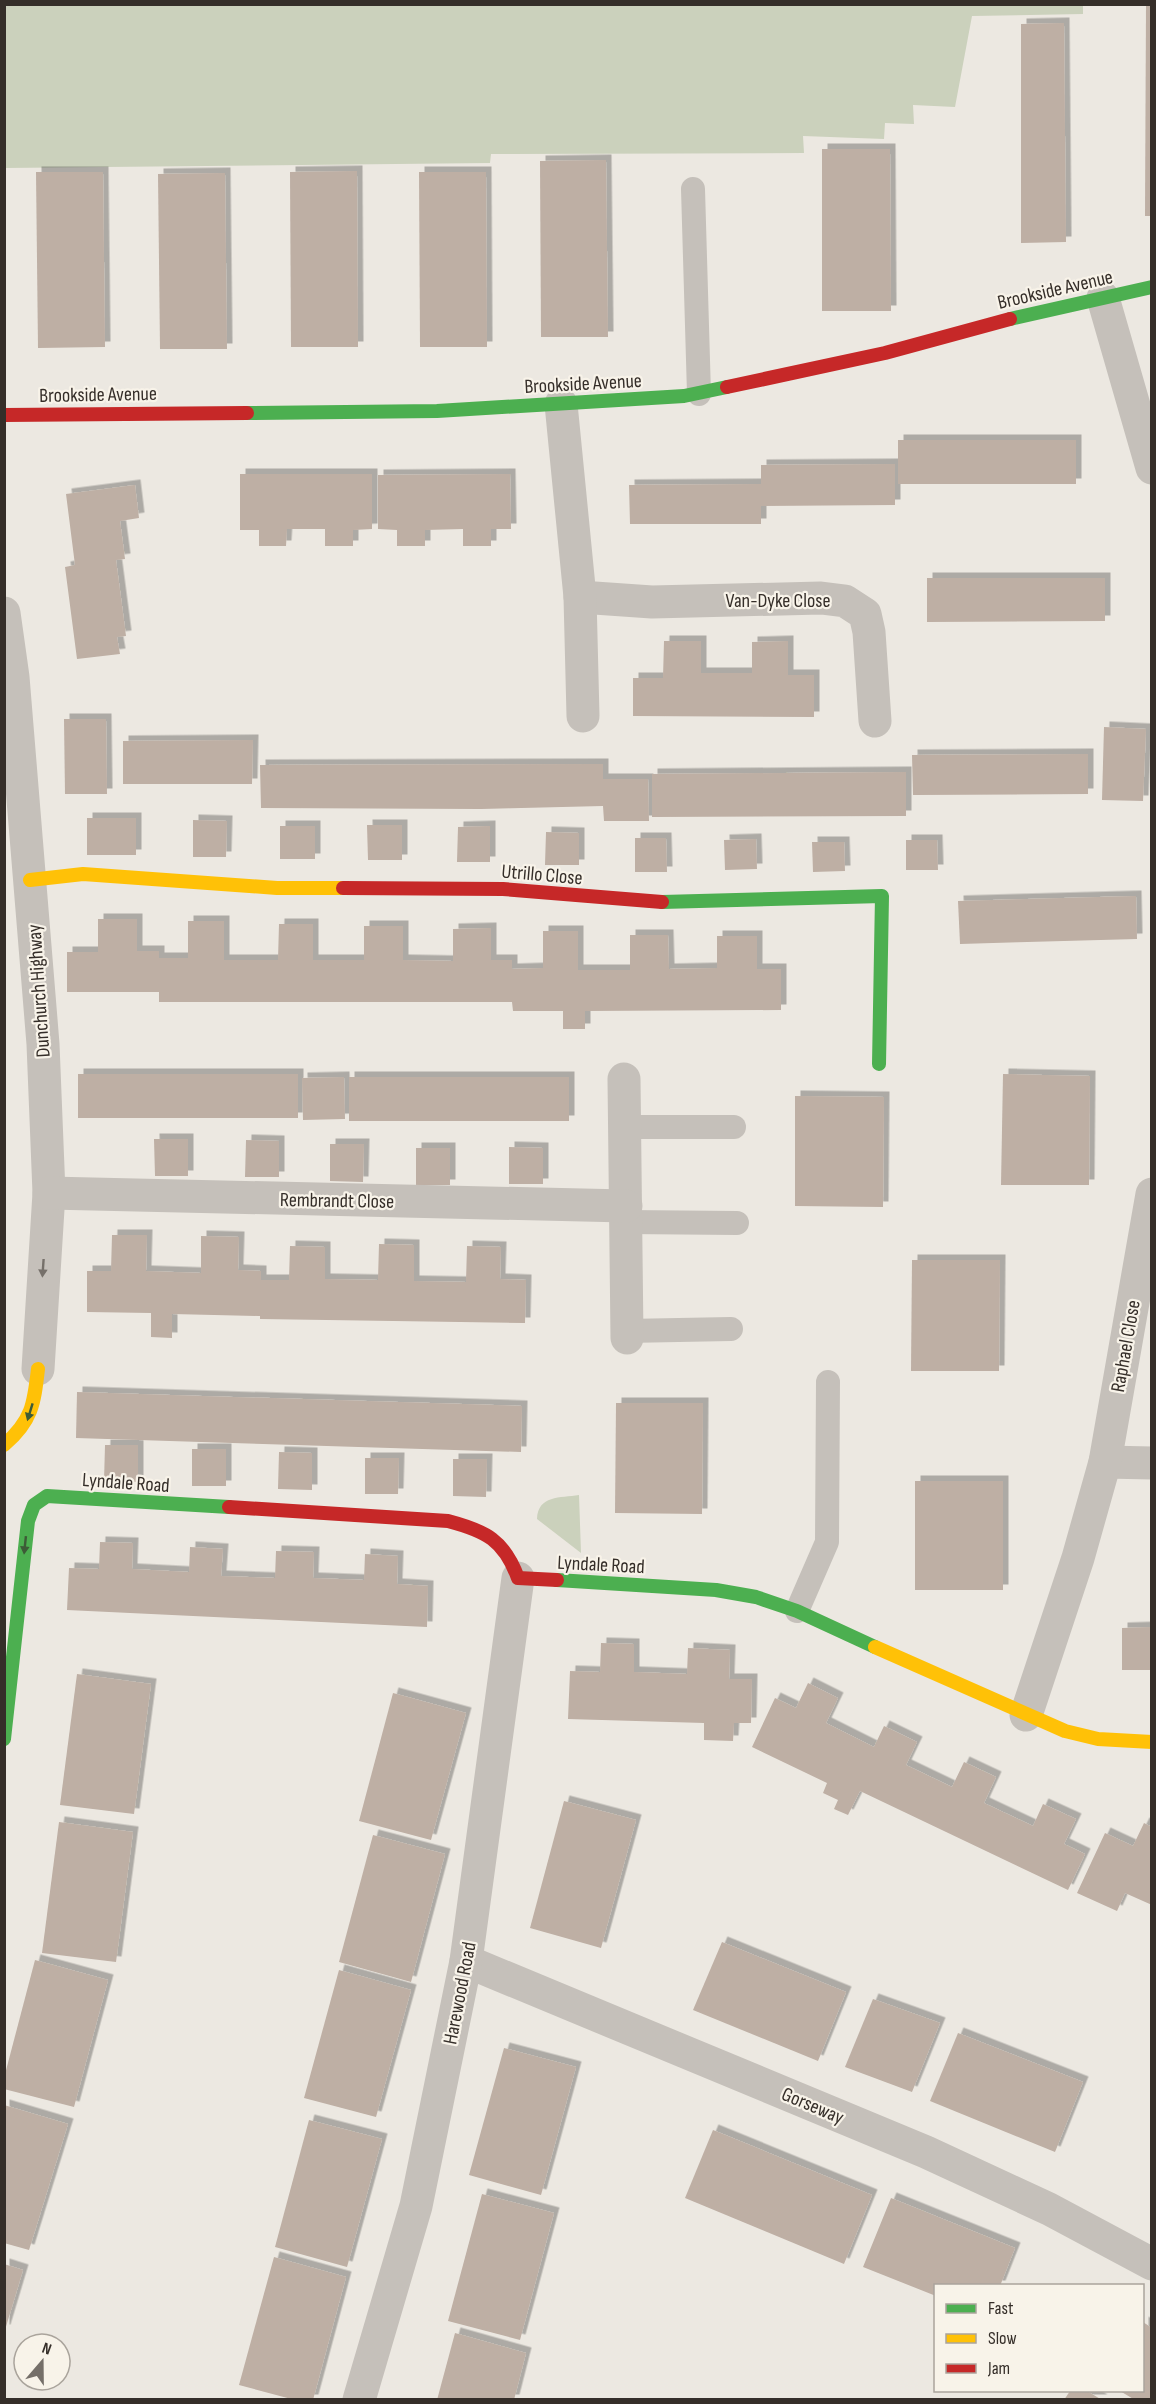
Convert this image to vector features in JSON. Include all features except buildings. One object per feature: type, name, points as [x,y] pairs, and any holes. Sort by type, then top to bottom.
[{"type":"main road","name":"Brookside Avenue","points":[[4,415],[437,411],[699,394],[885,353],[1043,310],[1152,287]]},
{"type":"main road","name":"Utrillo Close","points":[[30,880],[83,874],[277,888],[503,889],[642,902],[882,896],[879,1064]]},
{"type":"main road","points":[[4,1445],[23,1430],[32,1411],[38,1369]]},
{"type":"main road","name":"Lyndale Road","points":[[4,1739],[27,1521],[30,1509],[36,1500],[47,1496],[448,1521],[489,1534],[506,1549],[518,1578],[716,1590],[756,1598],[797,1611],[1065,1731],[1098,1739],[1152,1742]]},
{"type":"street","points":[[1102,298],[1152,468]]},
{"type":"street","points":[[561,404],[580,597],[584,716]]},
{"type":"street","name":"Van-Dyke Close","points":[[580,597],[652,602],[821,598],[845,601],[864,614],[869,632],[875,721]]},
{"type":"street","name":"Dunchurch Highway","points":[[4,613],[13,677],[43,1044],[49,1193],[38,1369]]},
{"type":"street","points":[[624,1079],[627,1335]]},
{"type":"street","name":"Rembrandt Close","points":[[49,1193],[626,1214]]},
{"type":"street","name":"Raphael Close","points":[[1026,1715],[1078,1558],[1105,1462],[1152,1194]]},
{"type":"street","points":[[1105,1462],[1152,1463]]},
{"type":"street","name":"Harewood Road","points":[[359,2400],[416,2206],[466,1961],[518,1578]]},
{"type":"street","name":"Gorseway","points":[[466,1961],[926,2152],[1049,2209],[1152,2264]]},
{"type":"lane","points":[[693,189],[699,394]]},
{"type":"lane","points":[[625,1127],[734,1127]]},
{"type":"lane","points":[[626,1214],[737,1223]]},
{"type":"lane","points":[[627,1335],[731,1329]]},
{"type":"lane","points":[[797,1611],[827,1542],[828,1382]]},
{"type":"green space","points":[[5,5],[1083,5],[1083,14],[972,16],[955,107],[913,105],[914,124],[885,123],[884,139],[803,136],[804,153],[491,154],[490,163],[5,168]]},
{"type":"green space","points":[[579,1495],[581,1553],[537,1519],[541,1506],[551,1499]]},
{"type":"traffic: fast","points":[[1010,319],[1152,287]]},
{"type":"traffic: fast","points":[[247,413],[437,411],[684,396],[727,387]]},
{"type":"traffic: fast","points":[[662,902],[882,896],[879,1064]]},
{"type":"traffic: fast","points":[[4,1739],[28,1521],[34,1505],[47,1496],[229,1507]]},
{"type":"traffic: fast","points":[[557,1580],[716,1590],[756,1597],[797,1611],[875,1647]]},
{"type":"traffic: slow","points":[[30,880],[83,874],[277,888],[343,888]]},
{"type":"traffic: slow","points":[[4,1445],[26,1420],[33,1402],[38,1369]]},
{"type":"traffic: slow","points":[[875,1647],[1065,1731],[1098,1739],[1152,1742]]},
{"type":"traffic: jam","points":[[727,387],[885,353],[1010,319]]},
{"type":"traffic: jam","points":[[4,415],[247,413]]},
{"type":"traffic: jam","points":[[343,888],[503,889],[662,902]]},
{"type":"traffic: jam","points":[[229,1507],[448,1521],[483,1533],[492,1539],[506,1554],[518,1578],[557,1580]]}]
